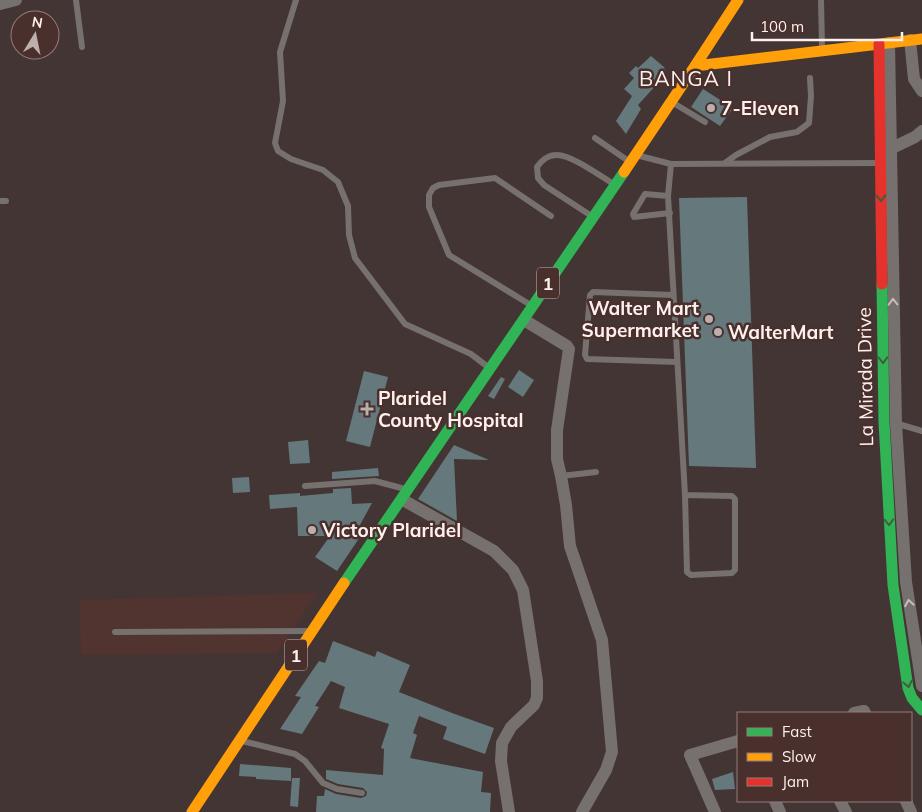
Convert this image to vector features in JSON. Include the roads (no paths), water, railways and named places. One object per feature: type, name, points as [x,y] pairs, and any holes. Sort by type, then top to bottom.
[{"type":"main road","name":"1","points":[[192,812],[532,306],[634,159],[738,0]]},
{"type":"main road","points":[[695,66],[916,40]]},
{"type":"main road","name":"La Mirada Drive","points":[[884,74],[886,162]]},
{"type":"main road","name":"La Mirada Drive","points":[[890,423],[892,585],[908,688],[920,708]]},
{"type":"street","points":[[0,4],[16,0]]},
{"type":"street","points":[[916,40],[914,78],[922,91]]},
{"type":"street","name":"La Mirada Drive","points":[[884,43],[884,74],[890,149],[886,162],[890,423],[904,543],[906,582],[922,687],[920,708]]},
{"type":"street","points":[[890,149],[915,137],[922,131]]},
{"type":"street","points":[[524,320],[569,349],[557,430],[556,459],[561,476],[570,546],[602,640],[612,752],[606,770],[582,812]]},
{"type":"street","points":[[406,495],[494,551],[513,570],[523,590],[537,681],[537,698],[534,705],[511,727],[502,743],[501,761],[509,812]]},
{"type":"street","points":[[890,544],[904,543]]},
{"type":"street","points":[[715,812],[690,755],[737,742]]},
{"type":"lane","points":[[76,0],[82,48]]},
{"type":"lane","points":[[296,0],[280,52],[283,101],[275,143],[278,151],[291,159],[323,170],[338,182],[348,206],[349,235],[355,258],[405,324],[471,354],[490,369]]},
{"type":"lane","points":[[822,0],[822,51]]},
{"type":"lane","points":[[725,163],[770,137],[797,132],[809,123],[810,78]]},
{"type":"lane","points":[[671,102],[705,122]]},
{"type":"lane","points":[[595,138],[634,159],[671,164],[886,162]]},
{"type":"lane","points":[[594,217],[544,185],[538,178],[537,167],[540,162],[555,155],[566,156],[616,185]]},
{"type":"lane","points":[[671,164],[668,196],[685,495],[687,572],[690,575],[732,573],[735,570],[735,499],[732,496],[685,495]]},
{"type":"lane","points":[[532,306],[449,255],[429,207],[429,195],[433,188],[439,185],[495,178],[551,216]]},
{"type":"lane","points":[[668,196],[645,194],[633,211],[633,214],[634,218],[639,218],[670,213]]},
{"type":"lane","points":[[673,295],[593,292],[590,294],[584,355],[587,359],[677,362]]},
{"type":"lane","points":[[890,423],[922,431]]},
{"type":"lane","points":[[561,476],[596,472]]},
{"type":"lane","points":[[305,486],[375,481],[406,495]]},
{"type":"lane","points":[[115,632],[313,631]]},
{"type":"lane","points":[[239,740],[295,754],[305,761],[323,783],[337,789],[362,793]]},
{"type":"place","name":"7-Eleven","points":[[711,108]]},
{"type":"place","name":"Walter Mart Supermarket","points":[[709,319]]},
{"type":"place","name":"WalterMart","points":[[718,332]]},
{"type":"place","name":"Plaridel County Hospital","points":[[367,409]]},
{"type":"place","name":"Victory Plaridel","points":[[312,530]]},
{"type":"district","name":"BANGA I","points":[[686,78]]}]
